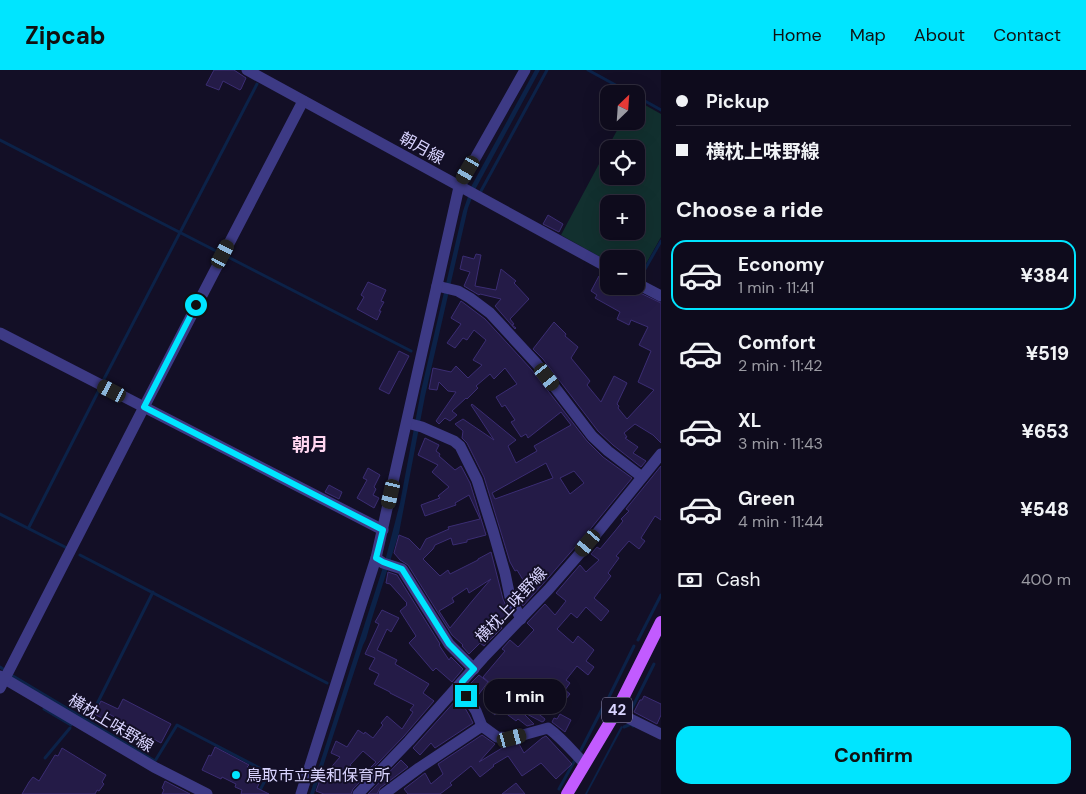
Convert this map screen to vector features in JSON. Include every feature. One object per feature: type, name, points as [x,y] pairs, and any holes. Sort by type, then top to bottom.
[{"type":"main road","name":"42","points":[[567,794],[616,712],[661,622]]},
{"type":"street","name":"朝月線","points":[[247,70],[600,263]]},
{"type":"street","points":[[301,794],[376,558],[459,187],[525,70]]},
{"type":"street","points":[[2,681],[302,101]]},
{"type":"street","points":[[437,286],[458,291],[490,313],[537,364],[592,436],[642,477]]},
{"type":"street","points":[[645,288],[661,296]]},
{"type":"street","points":[[0,333],[383,530]]},
{"type":"street","points":[[407,423],[422,427],[454,441],[460,446],[477,480],[505,573],[510,597],[521,619]]},
{"type":"street","name":"横枕上味野線","points":[[358,794],[566,570],[661,454]]},
{"type":"street","points":[[376,558],[402,569],[449,644],[474,669]]},
{"type":"street","name":"横枕上味野線","points":[[2,681],[154,767],[207,794]]},
{"type":"street","points":[[462,682],[466,696],[476,711],[482,726],[497,737],[512,738],[548,728],[558,735],[585,764]]},
{"type":"street","points":[[616,712],[661,734]]},
{"type":"street","points":[[384,794],[482,726]]},
{"type":"green space","points":[[645,105],[661,114],[661,237],[645,266],[645,250],[600,250],[600,257],[561,235],[600,162],[600,185],[645,185],[645,140],[612,140],[617,130],[645,130]]},
{"type":"water","points":[[535,70],[540,70],[476,188],[468,208],[425,396],[399,533],[314,794],[310,794],[385,561],[400,503],[421,391],[463,211],[472,185]]},
{"type":"water","points":[[621,726],[623,727],[587,794],[585,794]]},
{"type":"building","points":[[214,70],[234,70],[246,78],[241,89],[223,81],[219,90],[206,85]]},
{"type":"building","points":[[548,215],[563,224],[559,232],[543,224]]},
{"type":"building","points":[[476,254],[481,255],[475,286],[496,290],[501,269],[516,281],[514,283],[529,299],[510,319],[515,329],[495,306],[501,299],[479,295],[464,286],[470,272],[460,269],[463,256],[474,259]]},
{"type":"building","points":[[599,276],[600,295],[644,295],[661,303],[661,443],[653,435],[635,424],[624,433],[627,437],[625,438],[638,447],[633,453],[646,461],[641,467],[598,431],[543,359],[533,349],[554,322],[566,334],[565,336],[578,347],[571,358],[590,381],[587,385],[601,402],[614,376],[627,383],[617,404],[627,419],[654,390],[638,382],[651,351],[639,345],[648,327],[631,320],[629,325],[617,319],[620,312],[595,298],[597,295],[591,291]]},
{"type":"building","points":[[368,282],[386,290],[381,301],[384,302],[377,320],[357,309],[364,297],[361,295]]},
{"type":"building","points":[[461,301],[485,319],[531,369],[587,441],[603,457],[632,478],[583,538],[523,606],[516,589],[525,583],[510,562],[484,477],[467,443],[462,438],[463,431],[455,424],[463,419],[494,440],[472,404],[516,440],[508,446],[516,463],[537,451],[534,446],[571,425],[561,412],[528,438],[526,434],[521,437],[511,422],[515,420],[505,405],[502,407],[496,397],[517,384],[505,368],[494,379],[490,374],[476,386],[478,388],[467,399],[452,411],[457,415],[450,421],[445,418],[439,424],[436,421],[456,392],[448,391],[439,382],[437,390],[429,389],[433,368],[451,372],[456,366],[468,378],[482,365],[473,360],[486,340],[474,330],[467,340],[463,338],[455,348],[447,343],[461,324],[451,318]],"holes":[[[546,463],[553,478],[495,499],[492,493]],[[574,471],[584,483],[570,494],[560,478]]]},
{"type":"building","points":[[399,351],[409,356],[389,394],[379,389]]},
{"type":"building","points":[[425,438],[439,445],[436,451],[440,454],[439,456],[455,470],[461,466],[470,483],[486,535],[453,545],[451,538],[435,545],[423,559],[440,576],[448,570],[450,574],[491,552],[503,599],[510,615],[498,623],[502,628],[484,646],[480,643],[469,654],[463,645],[452,635],[408,565],[394,553],[399,535],[409,539],[420,550],[426,539],[449,529],[448,527],[480,519],[469,495],[455,503],[456,505],[425,516],[421,505],[440,498],[438,496],[449,487],[432,472],[438,465],[418,455]],"holes":[[[491,579],[450,628],[439,611],[454,602],[452,598],[467,588],[469,593]]]},
{"type":"building","points":[[661,466],[661,520],[655,516],[641,538],[645,541],[639,549],[629,541],[616,556],[619,558],[608,573],[611,576],[594,598],[609,611],[601,621],[586,607],[577,618],[571,613],[557,629],[573,643],[578,636],[594,650],[586,661],[594,667],[588,675],[577,666],[566,680],[570,683],[565,690],[570,694],[561,705],[553,699],[555,696],[541,686],[526,704],[545,719],[542,722],[521,711],[534,724],[527,726],[518,719],[516,721],[500,709],[495,715],[489,710],[503,695],[483,677],[505,651],[502,649],[510,640],[518,647],[534,630],[527,623],[545,604],[555,615],[566,601],[556,593],[580,565],[586,572],[599,560],[591,554],[597,547],[600,549],[623,521],[621,519],[629,511],[626,509]]},
{"type":"building","points":[[368,468],[380,475],[374,487],[376,489],[373,495],[379,498],[374,508],[357,498],[367,480],[363,478]]},
{"type":"building","points":[[329,485],[342,492],[339,499],[325,492]]},
{"type":"building","points":[[388,572],[397,575],[449,660],[451,657],[463,669],[452,682],[436,668],[433,671],[409,643],[416,636],[400,611],[407,603],[390,584],[386,583]]},
{"type":"building","points":[[382,610],[399,618],[391,632],[387,629],[377,650],[397,660],[395,664],[429,684],[423,693],[434,701],[404,736],[353,789],[351,794],[324,794],[316,791],[320,780],[340,757],[331,753],[336,741],[347,747],[358,730],[364,734],[365,732],[373,738],[387,716],[402,729],[413,712],[410,710],[414,705],[374,684],[379,674],[369,669],[375,658],[365,654],[379,624],[375,622]],"holes":[[[363,751],[376,762],[362,776],[350,765]]]},
{"type":"building","points":[[479,675],[488,682],[476,698],[470,684]]},
{"type":"building","points":[[644,696],[661,704],[661,715],[657,724],[634,712]]},
{"type":"building","points":[[123,699],[171,724],[161,743],[109,714],[106,720],[94,714],[101,701],[118,709]]},
{"type":"building","points":[[456,700],[462,703],[473,723],[435,748],[431,743],[420,755],[413,748]]},
{"type":"building","points":[[560,714],[571,720],[565,732],[552,722]]},
{"type":"building","points":[[482,735],[495,744],[479,762],[507,745],[519,744],[524,753],[546,736],[572,764],[556,779],[541,763],[522,776],[508,756],[493,765],[480,777],[471,766],[440,794],[408,794],[404,789],[425,773],[431,784],[443,774],[438,764]]},
{"type":"building","points":[[215,747],[249,765],[247,767],[263,775],[257,788],[269,794],[241,794],[242,790],[235,787],[236,784],[202,770]]},
{"type":"building","points":[[62,748],[106,775],[102,782],[104,784],[99,791],[97,790],[95,794],[22,794],[33,777],[39,781],[55,755],[58,756]]},
{"type":"building","points":[[401,760],[408,767],[380,788],[377,794],[368,794]]},
{"type":"building","points":[[165,781],[190,794],[162,794]]},
{"type":"building","points":[[516,783],[525,794],[502,794]]},
{"type":"waterway","points":[[481,191],[547,70]]},
{"type":"waterway","points":[[588,70],[616,85]]},
{"type":"waterway","points":[[103,381],[257,84]]},
{"type":"waterway","points":[[645,101],[661,110]]},
{"type":"waterway","points":[[0,140],[220,253]]},
{"type":"waterway","points":[[645,269],[661,241]]},
{"type":"waterway","points":[[228,257],[411,351]]},
{"type":"waterway","points":[[29,527],[99,390]]},
{"type":"waterway","points":[[0,514],[67,548]]},
{"type":"waterway","points":[[80,555],[327,683]]},
{"type":"waterway","points":[[89,720],[153,592]]},
{"type":"waterway","points":[[638,640],[661,595]]},
{"type":"waterway","points":[[608,699],[634,646]]},
{"type":"waterway","points":[[630,712],[654,664]]},
{"type":"waterway","points":[[13,676],[155,761],[177,725],[269,773],[258,794]]},
{"type":"waterway","points":[[581,750],[603,707]]},
{"type":"waterway","points":[[44,709],[71,725]]},
{"type":"waterway","points":[[624,727],[631,724],[633,726]]},
{"type":"waterway","points":[[45,758],[70,728]]},
{"type":"waterway","points":[[559,789],[575,760]]},
{"type":"place","name":"鳥取市立美和保育所","points":[[236,775]]},
{"type":"district","name":"朝月","points":[[310,445]]},
{"type":"route","points":[[196,305],[144,407],[383,530],[376,558],[402,569],[449,644],[474,669],[462,682],[466,696]]}]
